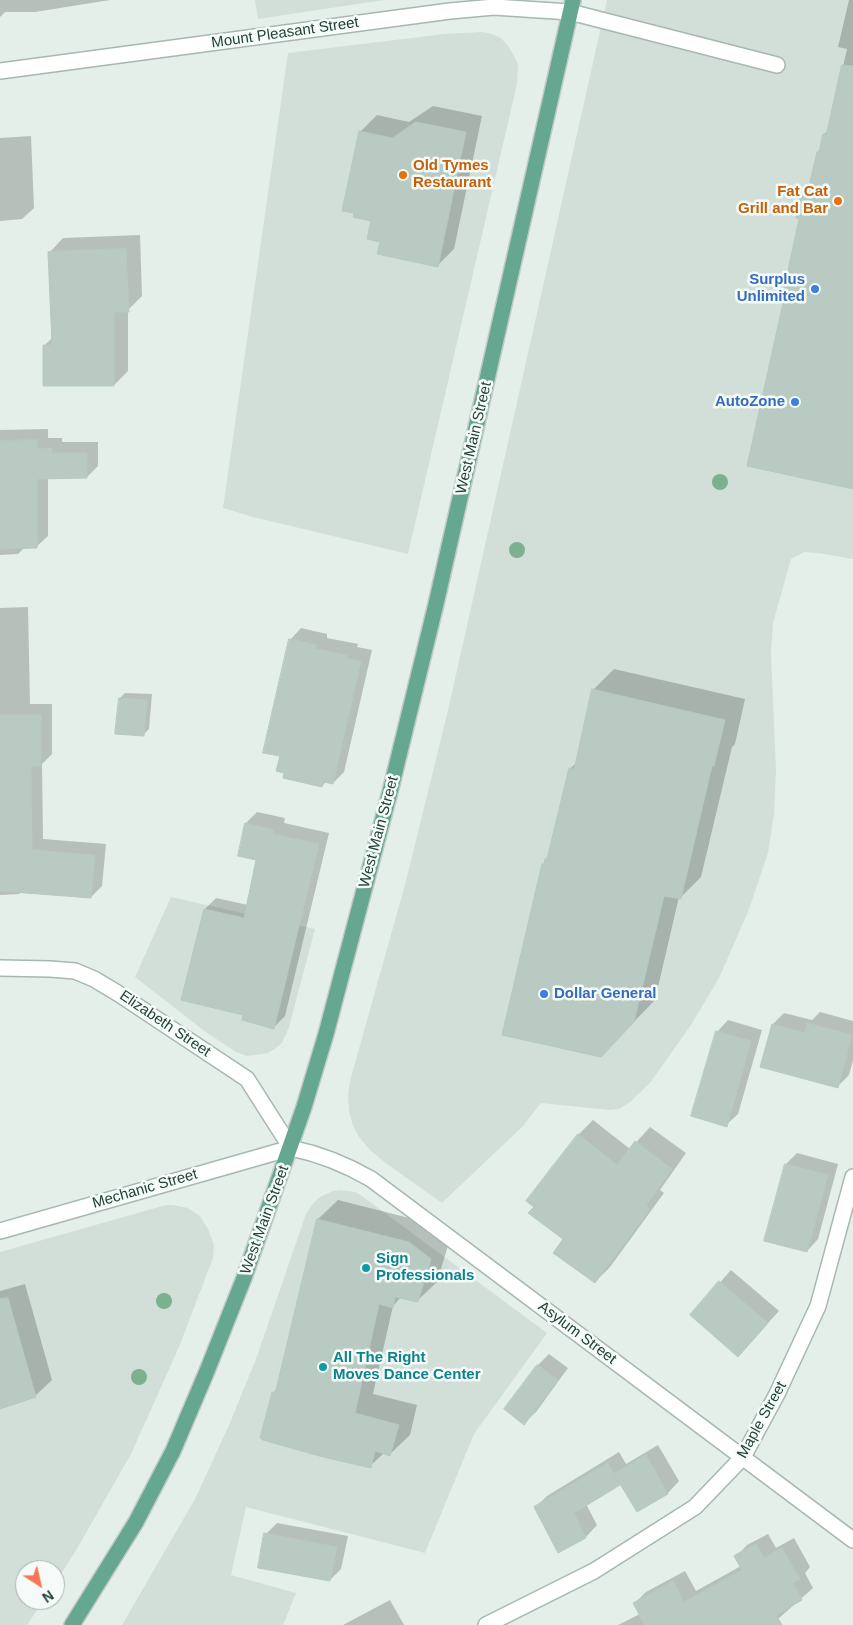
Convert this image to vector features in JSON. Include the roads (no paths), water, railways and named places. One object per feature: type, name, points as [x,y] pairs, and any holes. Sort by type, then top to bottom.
[{"type":"main road","name":"West Main Street","points":[[72,1625],[136,1522],[173,1450],[207,1371],[244,1278],[290,1148],[326,1034],[394,778],[436,604],[572,6]]},
{"type":"street","name":"Mount Pleasant Street","points":[[0,71],[457,10],[572,6],[777,65]]},
{"type":"street","name":"Elizabeth Street","points":[[0,968],[64,969],[84,974],[112,989],[247,1079],[290,1148]]},
{"type":"street","name":"Mechanic Street","points":[[0,1231],[290,1148]]},
{"type":"street","name":"Asylum Street","points":[[290,1148],[331,1158],[371,1179],[853,1540]]},
{"type":"street","name":"Maple Street","points":[[486,1625],[594,1571],[695,1507],[743,1457],[777,1394],[818,1306],[853,1177]]},
{"type":"place","name":"Old Tymes Restaurant","points":[[403,175]]},
{"type":"place","name":"Fat Cat Grill and Bar","points":[[838,201]]},
{"type":"place","name":"Surplus Unlimited","points":[[815,289]]},
{"type":"place","name":"AutoZone","points":[[795,402]]},
{"type":"place","name":"Dollar General","points":[[544,994]]},
{"type":"place","name":"Sign Professionals","points":[[366,1268]]},
{"type":"place","name":"All The Right Moves Dance Center","points":[[323,1367]]}]
